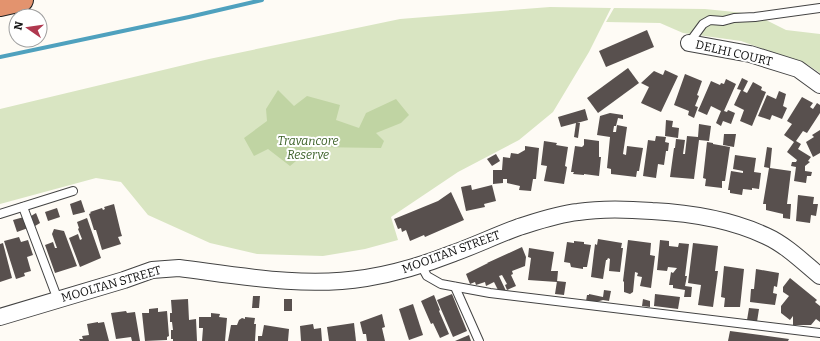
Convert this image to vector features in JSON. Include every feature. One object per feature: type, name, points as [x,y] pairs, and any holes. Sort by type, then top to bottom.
[{"type":"highway","points":[[0,5],[22,0]]},
{"type":"street","name":"DELHI COURT","points":[[689,43],[750,54],[798,69],[820,85]]},
{"type":"street","name":"MOOLTAN STREET","points":[[0,317],[152,270],[179,268],[280,281],[305,282],[367,278],[421,265],[520,227],[552,217],[577,212],[599,210],[631,209],[687,213],[740,225],[768,236],[820,276]]},
{"type":"lane","points":[[689,43],[703,24],[710,20],[723,21],[734,18],[755,17],[820,8]]},
{"type":"lane","points":[[0,214],[73,192]]},
{"type":"lane","points":[[23,207],[58,300]]},
{"type":"lane","points":[[421,265],[427,276],[441,284],[455,287],[498,294],[820,333]]},
{"type":"lane","points":[[455,287],[479,341]]},
{"type":"green space","name":"Travancore Reserve","points":[[550,7],[611,8],[589,52],[553,112],[519,140],[458,172],[391,217],[398,240],[365,249],[323,256],[257,254],[210,243],[148,215],[121,182],[96,178],[0,204],[0,109],[209,59],[400,19]]},
{"type":"green space","points":[[614,8],[705,9],[754,14],[786,30],[820,34],[820,73],[808,65],[741,41],[683,33],[660,23],[606,22]]},
{"type":"green space","points":[[278,90],[294,106],[307,96],[340,105],[336,120],[359,128],[366,113],[396,99],[409,115],[401,123],[376,133],[384,141],[381,148],[313,147],[290,166],[268,149],[254,156],[244,138],[267,121],[266,109]]},
{"type":"building","points":[[647,30],[654,47],[606,67],[599,51]]},
{"type":"building","points":[[628,68],[639,83],[598,113],[587,98]]},
{"type":"building","points":[[665,70],[678,76],[661,112],[641,103],[649,87],[641,83],[654,71],[663,75]]},
{"type":"building","points":[[685,74],[702,81],[697,95],[699,96],[695,106],[698,107],[694,118],[688,115],[689,111],[674,105]]},
{"type":"building","points":[[742,78],[748,81],[743,91],[747,93],[753,82],[762,87],[761,90],[766,92],[752,126],[740,121],[744,110],[734,105],[741,90],[737,89]]},
{"type":"building","points":[[726,79],[736,84],[724,111],[727,112],[728,110],[735,113],[731,124],[723,121],[721,126],[716,123],[721,111],[711,106],[707,115],[698,111],[711,81],[720,85],[721,83],[724,84]]},
{"type":"building","points":[[779,91],[786,94],[783,106],[787,108],[782,119],[772,115],[770,120],[758,116],[767,95],[776,99]]},
{"type":"building","points":[[802,97],[813,103],[810,107],[813,109],[817,103],[820,105],[820,113],[807,133],[803,131],[796,141],[801,144],[798,149],[811,157],[808,161],[810,162],[805,166],[805,171],[812,172],[811,176],[807,176],[806,183],[794,181],[796,167],[791,166],[792,162],[796,162],[797,160],[787,152],[794,142],[784,135],[792,124],[787,121]]},
{"type":"building","points":[[585,109],[588,120],[577,123],[580,123],[578,138],[574,137],[576,123],[561,127],[558,117]]},
{"type":"building","points":[[610,113],[623,115],[623,119],[618,118],[613,132],[616,132],[617,125],[627,127],[623,154],[626,155],[627,146],[643,148],[639,171],[637,171],[636,177],[611,174],[611,169],[607,168],[610,137],[597,135],[600,116]]},
{"type":"building","points":[[666,120],[673,121],[672,127],[679,128],[678,138],[665,136]]},
{"type":"building","points":[[699,124],[711,126],[709,141],[699,140],[694,179],[670,177],[676,139],[685,140],[683,154],[685,154],[687,136],[698,137]]},
{"type":"building","points":[[820,130],[820,153],[813,157],[806,142],[814,137],[812,135]]},
{"type":"building","points":[[724,134],[736,134],[734,147],[723,145]]},
{"type":"building","points":[[656,136],[666,137],[665,142],[669,143],[664,165],[658,164],[656,178],[643,176],[648,140],[655,141]]},
{"type":"building","points":[[584,139],[599,141],[599,157],[601,157],[599,176],[573,174],[574,172],[571,172],[575,146],[582,147],[584,145]]},
{"type":"building","points":[[544,141],[557,143],[556,145],[568,147],[564,184],[544,181],[547,166],[541,165]]},
{"type":"building","points":[[707,142],[730,147],[725,181],[722,181],[722,188],[705,186],[706,179],[703,178]]},
{"type":"building","points":[[525,146],[539,148],[536,179],[533,179],[531,191],[519,190],[520,186],[507,183],[507,179],[503,179],[503,183],[493,184],[493,170],[502,170],[503,157],[510,158],[511,153],[518,154],[525,150]]},
{"type":"building","points":[[767,147],[772,148],[770,168],[791,171],[787,204],[791,204],[790,219],[783,218],[783,214],[766,210],[766,204],[763,204],[769,168],[764,167]]},
{"type":"building","points":[[496,154],[500,161],[492,166],[487,159]]},
{"type":"building","points":[[735,155],[756,158],[754,172],[761,173],[759,189],[743,189],[742,195],[730,193],[730,190],[728,190],[731,171],[743,173],[743,171],[733,169]]},
{"type":"building","points":[[471,185],[472,190],[492,185],[496,201],[484,204],[485,207],[466,211],[461,187]]},
{"type":"building","points":[[451,192],[464,220],[425,237],[424,235],[410,241],[406,230],[402,232],[401,228],[398,229],[394,219],[438,201]]},
{"type":"building","points":[[798,195],[814,197],[813,204],[818,204],[816,216],[811,215],[810,223],[796,221]]},
{"type":"building","points":[[81,200],[85,212],[73,215],[70,204]]},
{"type":"building","points":[[114,204],[122,236],[118,237],[121,244],[102,250],[89,214],[91,213],[90,212],[102,208],[103,210],[105,209],[104,207]]},
{"type":"building","points":[[57,208],[60,217],[48,221],[45,212]]},
{"type":"building","points":[[36,213],[40,223],[35,226],[31,216]]},
{"type":"building","points":[[24,217],[28,228],[17,232],[13,220]]},
{"type":"building","points":[[87,218],[101,258],[80,267],[69,238],[78,234],[80,240],[82,239],[77,222]]},
{"type":"building","points":[[54,229],[64,231],[77,266],[55,273],[45,245],[53,242],[55,248],[57,248],[52,234]]},
{"type":"building","points":[[19,237],[21,242],[28,240],[33,255],[27,257],[31,271],[24,273],[25,276],[16,279],[4,241]]},
{"type":"building","points":[[598,239],[622,243],[621,248],[623,248],[620,272],[609,271],[610,259],[608,258],[606,260],[603,279],[591,277],[595,244],[597,245]]},
{"type":"building","points":[[628,240],[651,243],[650,255],[655,256],[651,288],[640,286],[642,277],[637,276],[638,273],[635,272],[633,292],[630,294],[624,292],[623,281]]},
{"type":"building","points":[[660,240],[669,241],[669,246],[678,247],[679,243],[689,244],[685,286],[692,287],[691,297],[684,297],[685,290],[673,288],[673,285],[669,285],[671,272],[673,273],[677,268],[668,267],[667,271],[657,270]]},
{"type":"building","points":[[574,241],[584,242],[584,244],[591,245],[587,267],[583,267],[583,269],[571,267],[570,263],[564,262],[567,242],[574,243]]},
{"type":"building","points":[[3,243],[12,278],[0,282],[0,244]]},
{"type":"building","points":[[693,243],[718,246],[715,271],[718,271],[713,307],[698,305],[701,285],[688,283]]},
{"type":"building","points":[[522,247],[526,257],[525,266],[512,271],[513,274],[511,275],[516,286],[507,290],[505,285],[507,284],[502,275],[499,276],[506,291],[498,290],[494,282],[486,286],[485,282],[476,285],[475,282],[470,284],[466,274]]},
{"type":"building","points":[[529,248],[554,252],[551,271],[558,271],[557,282],[528,280],[531,258],[528,257]]},
{"type":"building","points":[[724,266],[744,269],[740,307],[724,307],[725,298],[721,297]]},
{"type":"building","points":[[756,269],[779,273],[777,287],[774,286],[773,293],[777,294],[775,305],[750,302],[751,289],[754,289]]},
{"type":"building","points":[[790,278],[817,300],[815,302],[820,306],[820,322],[816,319],[811,325],[793,325],[793,316],[790,320],[781,313],[781,306],[789,296],[783,292],[783,287]]},
{"type":"building","points":[[557,281],[566,282],[564,295],[555,294]]},
{"type":"building","points":[[604,290],[611,291],[609,301],[586,301],[587,295],[589,294],[603,297]]},
{"type":"building","points":[[452,294],[467,331],[453,337],[437,300]]},
{"type":"building","points":[[655,294],[680,297],[678,309],[654,306]]},
{"type":"building","points":[[434,295],[449,334],[440,338],[433,323],[431,324],[421,301]]},
{"type":"building","points":[[253,296],[260,296],[259,308],[252,308]]},
{"type":"building","points":[[188,299],[189,320],[196,319],[197,341],[173,341],[173,339],[171,339],[171,330],[173,330],[172,322],[170,322],[170,313],[172,313],[171,300]]},
{"type":"building","points":[[284,299],[292,299],[292,311],[284,311]]},
{"type":"building","points":[[643,299],[650,301],[650,307],[642,306]]},
{"type":"building","points":[[413,304],[423,335],[409,340],[399,309]]},
{"type":"building","points":[[158,308],[158,312],[167,311],[169,336],[167,337],[167,340],[145,341],[142,313],[149,313],[149,309]]},
{"type":"building","points":[[749,308],[759,309],[757,322],[747,320]]},
{"type":"building","points":[[126,311],[127,313],[135,312],[140,341],[132,341],[131,337],[116,339],[111,313]]},
{"type":"building","points":[[211,313],[220,314],[219,317],[227,318],[225,341],[202,341],[203,328],[199,328],[199,317],[211,317]]},
{"type":"building","points":[[382,314],[385,327],[382,328],[385,341],[367,341],[366,334],[363,334],[360,322]]},
{"type":"building","points":[[245,317],[255,318],[255,341],[228,341],[231,325],[237,325],[239,320],[242,318],[245,319]]},
{"type":"building","points":[[104,322],[109,341],[80,341],[79,339],[83,339],[82,336],[89,335],[87,324]]},
{"type":"building","points":[[354,323],[356,341],[329,341],[327,327]]},
{"type":"building","points":[[313,324],[314,329],[321,328],[322,341],[301,341],[300,326]]},
{"type":"building","points":[[264,325],[289,329],[288,341],[258,341],[258,336],[262,336]]},
{"type":"building","points":[[730,331],[789,339],[788,341],[728,341]]},
{"type":"building","points":[[469,335],[471,341],[455,341]]},
{"type":"waterway","points":[[0,57],[262,0]]}]
